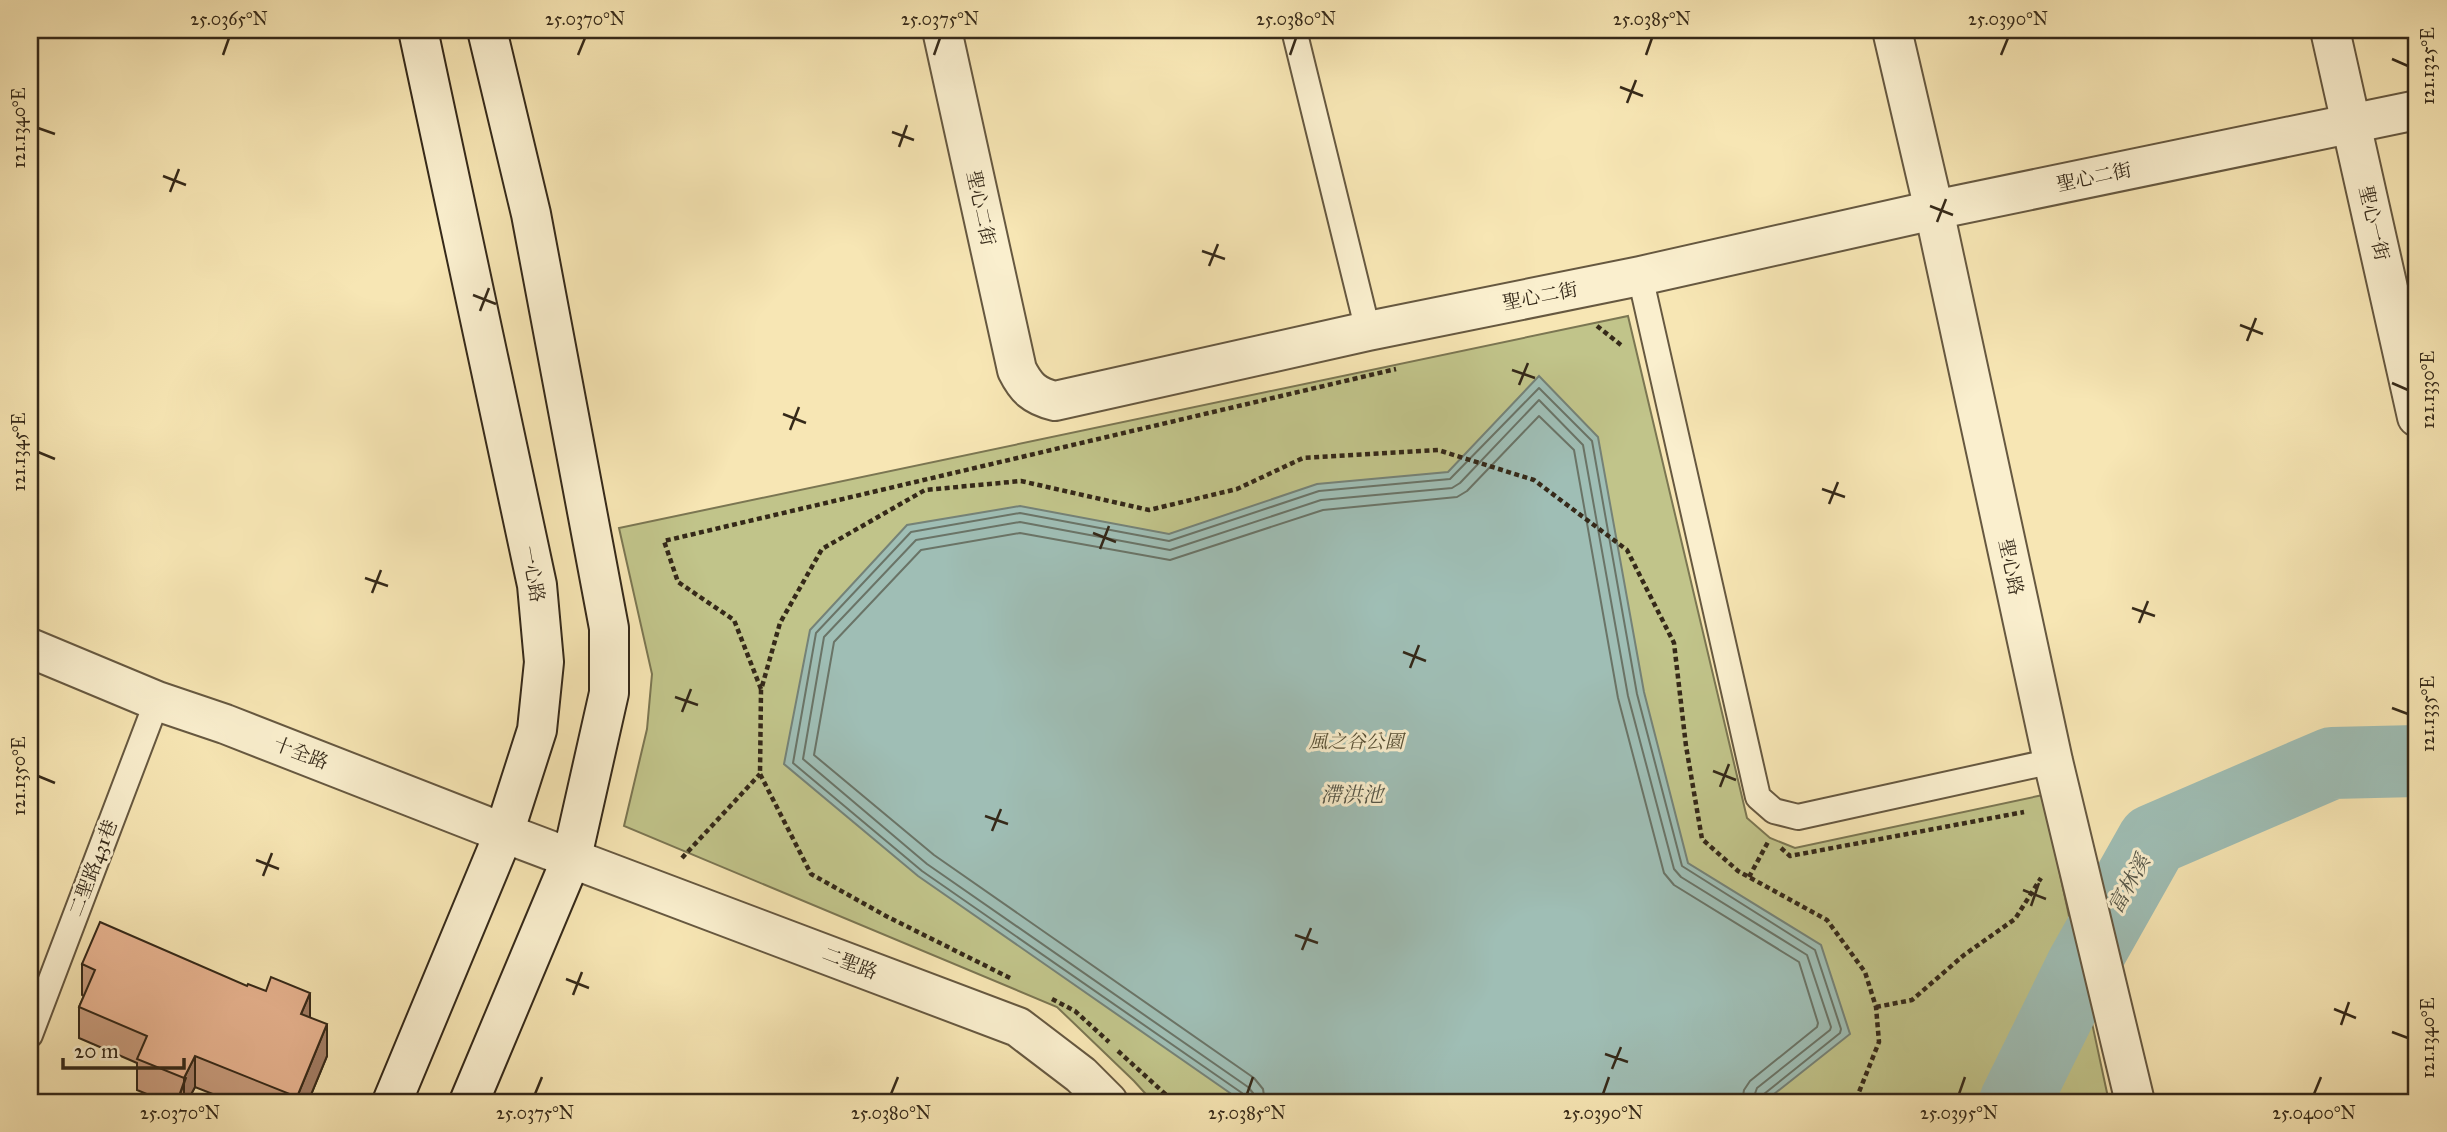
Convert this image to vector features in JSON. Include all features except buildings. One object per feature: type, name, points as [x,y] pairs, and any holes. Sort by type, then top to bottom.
[{"type":"street","name":"一心路","points":[[392,1102],[504,833],[537,730],[544,662],[537,584],[418,30]]},
{"type":"street","points":[[469,1102],[572,857],[609,693],[609,628],[531,214],[487,30]]},
{"type":"street","name":"聖心二街","points":[[942,30],[1017,370],[1025,386],[1038,397],[1055,401],[1934,210],[2417,110]]},
{"type":"street","name":"聖心路","points":[[1892,30],[1934,210],[2053,761],[2135,1102]]},
{"type":"street","name":"聖心一街","points":[[2330,30],[2417,417]]},
{"type":"street","name":"十全路","points":[[30,648],[157,701],[225,723],[504,833],[572,857]]},
{"type":"street","name":"二聖路","points":[[572,857],[1018,1027],[1081,1076],[1108,1102]]},
{"type":"lane","points":[[1294,30],[1368,331]]},
{"type":"lane","points":[[1640,276],[1758,797],[1774,811],[1798,817],[2053,761]]},
{"type":"lane","name":"二聖路431巷","points":[[30,1035],[157,701]]},
{"type":"path","points":[[1593,323],[1629,351]]},
{"type":"path","points":[[761,690],[734,620],[678,583],[664,541],[1405,367]]},
{"type":"path","points":[[1016,981],[886,916],[811,874],[760,774],[761,690],[780,623],[822,550],[925,491],[1021,481],[1149,510],[1237,489],[1303,458],[1438,450],[1534,480],[1627,550],[1674,643],[1686,746],[1702,839],[1738,871],[1827,920],[1865,972],[1876,1007],[1879,1042],[1855,1102]]},
{"type":"path","points":[[654,887],[760,774]]},
{"type":"path","points":[[1780,847],[1790,856],[2029,811]]},
{"type":"path","points":[[1749,877],[1770,838]]},
{"type":"path","points":[[1876,1007],[1912,1000],[1964,955],[2015,919],[2042,875],[2045,889]]},
{"type":"path","points":[[1052,999],[1075,1011],[1174,1102]]},
{"type":"green space","name":"滯洪池","points":[[1628,316],[1747,818],[1770,838],[1795,848],[2043,795],[2109,1102],[1153,1102],[1057,1007],[624,826],[647,729],[652,674],[619,528]]},
{"type":"water","name":"滯洪池","points":[[1539,376],[1598,437],[1644,692],[1688,863],[1821,945],[1850,1034],[1764,1102],[1243,1102],[918,876],[784,764],[810,630],[907,525],[1020,506],[1169,534],[1317,484],[1448,472]]},
{"type":"waterway","name":"富林溪","points":[[2015,1102],[2082,966],[2153,840],[2332,763],[2417,761]]},
{"type":"park label","name":"風之谷公園","points":[[1356,741]]}]
